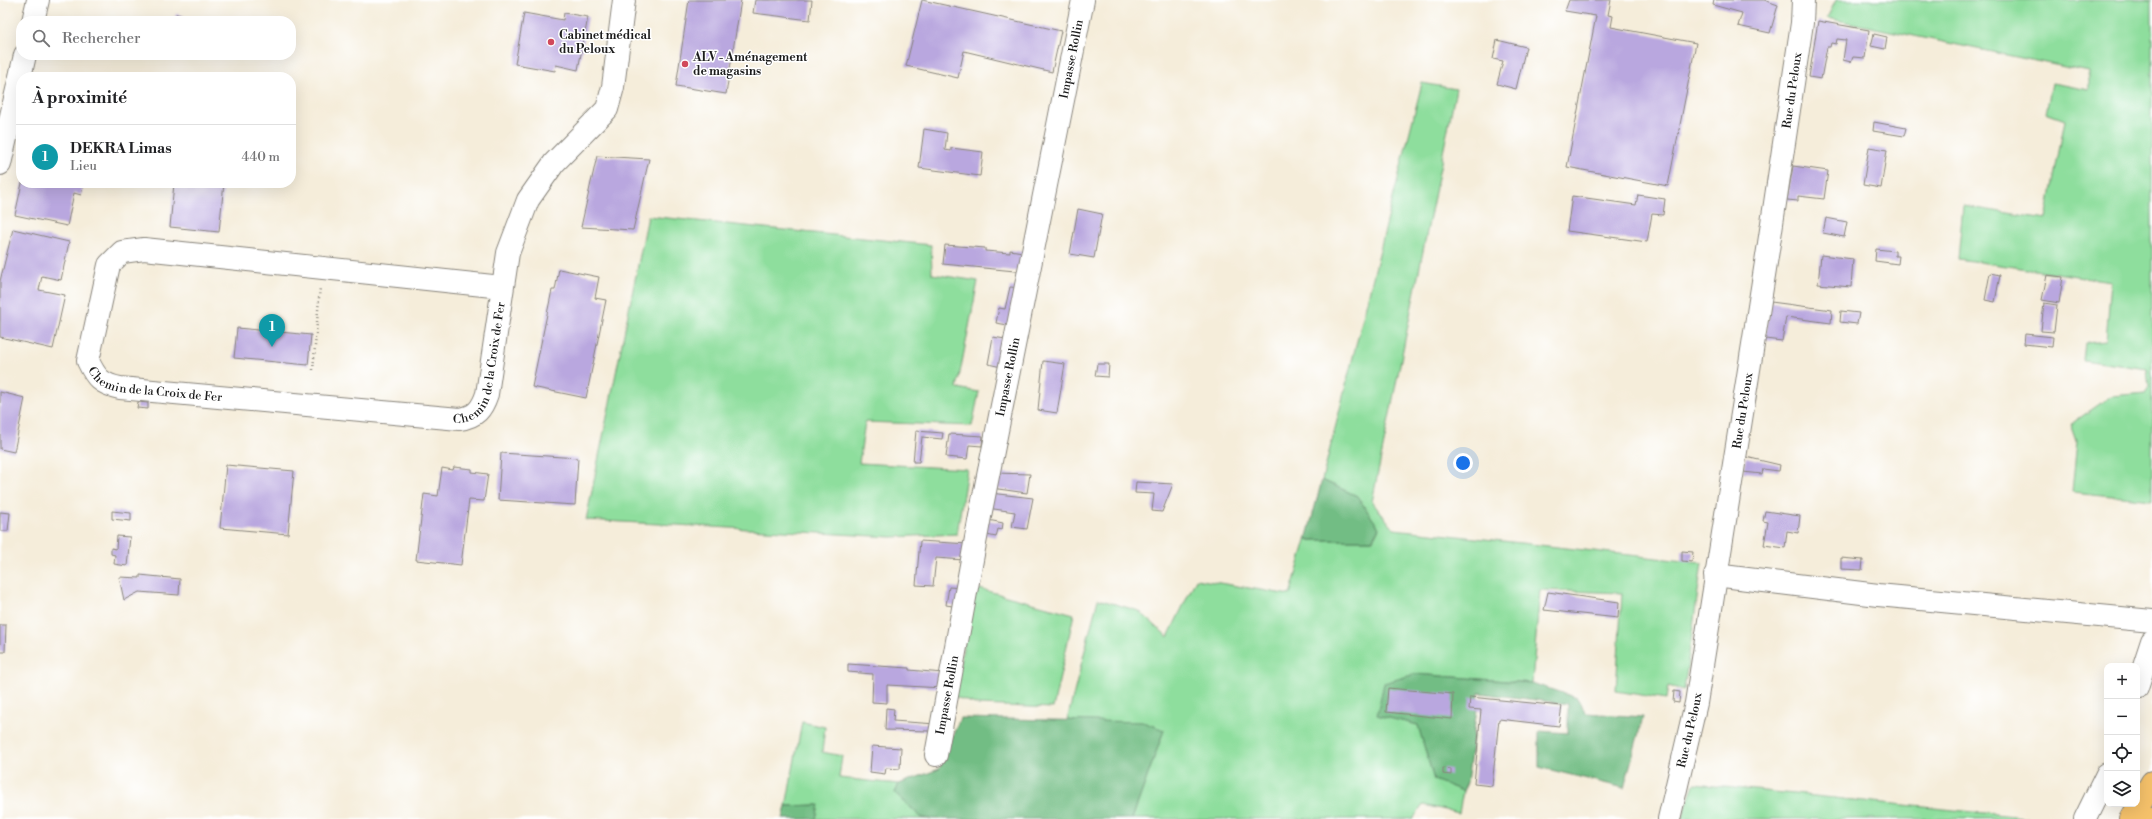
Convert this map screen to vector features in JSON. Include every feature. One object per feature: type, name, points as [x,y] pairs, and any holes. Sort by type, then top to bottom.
[{"type":"highway","points":[[2131,819],[2152,782]]},
{"type":"street","points":[[34,16],[38,0]]},
{"type":"street","name":"Chemin de la Croix de Fer","points":[[502,288],[144,249],[122,252],[109,265],[88,361],[95,375],[106,385],[120,388],[459,419],[471,418],[483,407],[487,394],[508,253],[528,200],[554,163],[607,109],[613,87],[624,0]]},
{"type":"street","name":"Impasse Rollin","points":[[936,755],[982,503],[1083,0]]},
{"type":"street","name":"Rue du Peloux","points":[[1669,819],[1696,703],[1769,242],[1804,0]]},
{"type":"street","points":[[21,72],[24,60]]},
{"type":"street","points":[[0,164],[16,94]]},
{"type":"street","points":[[1715,576],[1878,595],[2152,621]]},
{"type":"street","points":[[2140,678],[2152,641]]},
{"type":"street","points":[[2085,819],[2104,780]]},
{"type":"path","points":[[313,370],[322,268]]},
{"type":"green space","points":[[1836,0],[2152,0],[2152,500],[2072,492],[2077,441],[2071,424],[2111,396],[2145,393],[2149,387],[2147,369],[2083,360],[2085,343],[2106,341],[2111,281],[1958,259],[1963,206],[2046,219],[2065,120],[2046,113],[2052,83],[2089,90],[2089,72],[1827,18]]},
{"type":"green space","points":[[1422,83],[1456,89],[1372,502],[1394,529],[1702,563],[1684,690],[1668,686],[1666,699],[1616,691],[1622,593],[1540,590],[1532,683],[1415,674],[1377,715],[1418,725],[1434,780],[1463,791],[1459,813],[1423,805],[1413,819],[1132,819],[1164,730],[1067,720],[1098,599],[1139,611],[1168,637],[1196,579],[1290,595],[1306,540],[1373,540],[1379,528],[1357,496],[1322,480]]},
{"type":"green space","points":[[648,216],[931,245],[932,274],[978,281],[957,388],[979,392],[972,426],[865,422],[859,463],[967,469],[957,534],[892,537],[586,520]]},
{"type":"green space","points":[[1322,480],[1357,496],[1379,528],[1372,540],[1306,540]]},
{"type":"green space","points":[[976,588],[1074,614],[1053,708],[978,705],[953,696]]},
{"type":"green space","points":[[1415,674],[1532,683],[1577,698],[1586,713],[1643,717],[1624,788],[1539,767],[1539,731],[1568,733],[1568,704],[1479,693],[1467,783],[1463,791],[1434,780],[1418,725],[1377,715],[1384,683]]},
{"type":"green space","points":[[960,718],[1143,722],[1164,730],[1132,819],[930,819],[921,817],[895,793],[899,784],[939,769]]},
{"type":"green space","points":[[802,722],[825,727],[822,752],[842,756],[839,778],[899,784],[895,793],[921,817],[930,819],[816,819],[818,805],[786,806]]},
{"type":"green space","points":[[1694,784],[2044,819],[1682,819]]},
{"type":"green space","points":[[819,805],[816,819],[783,819],[786,806]]},
{"type":"building","points":[[689,0],[741,0],[726,94],[676,86]]},
{"type":"building","points":[[755,0],[812,0],[810,20],[753,13]]},
{"type":"building","points":[[922,0],[1061,31],[1052,72],[964,51],[958,78],[906,66]]},
{"type":"building","points":[[1569,0],[1611,0],[1608,15],[1613,16],[1611,27],[1696,43],[1668,186],[1567,167],[1596,16],[1565,11]]},
{"type":"building","points":[[1714,0],[1764,0],[1778,5],[1770,33],[1738,26],[1742,13],[1713,5]]},
{"type":"building","name":"Cabinet médical du Peloux","points":[[524,13],[563,20],[564,13],[588,17],[578,70],[556,65],[555,71],[515,64]]},
{"type":"building","points":[[1818,21],[1869,30],[1865,58],[1853,57],[1851,62],[1843,60],[1846,40],[1837,39],[1836,44],[1831,43],[1830,47],[1827,47],[1821,79],[1809,77]]},
{"type":"building","points":[[1874,34],[1887,37],[1885,49],[1871,46]]},
{"type":"building","points":[[1497,40],[1526,47],[1516,89],[1497,84],[1503,61],[1493,59]]},
{"type":"building","points":[[1874,122],[1906,128],[1904,136],[1873,131]]},
{"type":"building","points":[[924,129],[947,133],[945,150],[951,151],[951,148],[983,152],[980,176],[919,168]]},
{"type":"building","points":[[1869,147],[1887,150],[1881,188],[1863,185]]},
{"type":"building","points":[[597,156],[649,159],[633,230],[581,227]]},
{"type":"building","points":[[1793,166],[1828,171],[1824,199],[1798,196],[1798,201],[1787,200]]},
{"type":"building","points":[[21,188],[83,188],[81,195],[74,193],[67,226],[15,215]]},
{"type":"building","points":[[174,188],[223,188],[219,232],[170,227]]},
{"type":"building","points":[[1638,195],[1665,199],[1663,215],[1652,214],[1647,242],[1567,231],[1572,196],[1636,205]]},
{"type":"building","points":[[1078,209],[1102,214],[1094,258],[1070,254]]},
{"type":"building","points":[[1826,218],[1847,222],[1844,237],[1823,233]]},
{"type":"building","points":[[13,229],[69,242],[61,280],[42,276],[39,290],[65,295],[53,349],[0,337],[0,281]]},
{"type":"building","points":[[945,245],[985,248],[985,251],[1010,253],[1010,250],[1029,253],[1025,272],[943,264]]},
{"type":"building","points":[[1876,249],[1895,251],[1895,256],[1899,256],[1898,264],[1875,261]]},
{"type":"building","points":[[1821,255],[1853,259],[1851,287],[1818,284]]},
{"type":"building","points":[[559,269],[599,277],[595,298],[606,300],[586,398],[532,387],[552,290],[555,290]]},
{"type":"building","points":[[1990,273],[2000,275],[1995,302],[1985,300]]},
{"type":"building","points":[[2047,275],[2063,277],[2059,303],[2042,300]]},
{"type":"building","points":[[1010,287],[1022,288],[1014,326],[996,323],[999,308],[1005,309]]},
{"type":"building","points":[[1771,302],[1832,310],[1831,323],[1786,317],[1782,341],[1765,339]]},
{"type":"building","points":[[2044,303],[2057,305],[2054,332],[2041,331]]},
{"type":"building","points":[[1841,311],[1859,313],[1857,324],[1840,322]]},
{"type":"building","points":[[237,328],[311,335],[308,365],[234,358]]},
{"type":"building","points":[[2025,334],[2053,337],[2052,347],[2024,344]]},
{"type":"building","points":[[993,337],[1011,340],[1006,368],[988,364]]},
{"type":"building","points":[[1043,361],[1065,364],[1057,413],[1038,410]]},
{"type":"building","points":[[1097,364],[1109,364],[1108,377],[1095,376]]},
{"type":"building","points":[[0,392],[25,398],[14,452],[0,449]]},
{"type":"building","points":[[138,402],[148,403],[148,409],[137,408]]},
{"type":"building","points":[[916,431],[943,433],[942,439],[922,437],[919,462],[913,462]]},
{"type":"building","points":[[949,434],[983,436],[982,446],[969,445],[967,459],[946,457]]},
{"type":"building","points":[[501,453],[578,458],[575,505],[498,500]]},
{"type":"building","points":[[1746,457],[1780,465],[1779,471],[1763,469],[1762,474],[1743,472]]},
{"type":"building","points":[[226,465],[294,471],[288,534],[220,528]]},
{"type":"building","points":[[454,467],[472,469],[472,472],[488,474],[484,501],[469,500],[461,565],[416,560],[424,494],[438,496],[442,468],[453,470]]},
{"type":"building","points":[[994,473],[1030,474],[1027,493],[991,488]]},
{"type":"building","points":[[1136,482],[1173,484],[1162,512],[1152,511],[1154,494],[1135,493]]},
{"type":"building","points":[[990,493],[1033,498],[1027,529],[1012,527],[1015,512],[987,508]]},
{"type":"building","points":[[112,511],[131,513],[131,521],[112,519]]},
{"type":"building","points":[[1765,511],[1800,516],[1798,533],[1787,531],[1785,548],[1764,545],[1768,522],[1763,521]]},
{"type":"building","points":[[0,512],[10,513],[8,531],[0,531]]},
{"type":"building","points":[[988,520],[1003,523],[1002,530],[998,529],[996,537],[982,534]]},
{"type":"building","points":[[117,536],[130,537],[127,566],[114,564],[115,555],[111,554],[111,548],[116,549]]},
{"type":"building","points":[[920,541],[968,544],[964,560],[936,558],[933,586],[916,585]]},
{"type":"building","points":[[1682,551],[1693,552],[1692,562],[1682,561]]},
{"type":"building","points":[[1841,558],[1863,560],[1862,570],[1841,569]]},
{"type":"building","points":[[140,575],[180,579],[179,595],[139,592],[124,600],[119,577],[140,578]]},
{"type":"building","points":[[949,587],[961,588],[959,607],[946,605]]},
{"type":"building","points":[[1548,592],[1619,602],[1618,618],[1544,610]]},
{"type":"building","points":[[0,625],[6,625],[5,652],[0,652]]},
{"type":"building","points":[[848,664],[909,668],[909,670],[943,673],[943,688],[887,685],[887,703],[872,702],[873,674],[848,672]]},
{"type":"building","points":[[1388,688],[1453,694],[1452,719],[1386,712]]},
{"type":"building","points":[[1674,691],[1680,692],[1679,703],[1673,702]]},
{"type":"building","points":[[1470,697],[1562,706],[1559,726],[1499,719],[1492,786],[1474,784],[1481,710],[1469,709]]},
{"type":"building","points":[[886,708],[894,709],[893,721],[936,724],[930,731],[885,730]]},
{"type":"building","points":[[872,746],[901,748],[900,769],[886,768],[885,774],[870,772]]},
{"type":"building","points":[[1443,768],[1451,769],[1451,775],[1443,774]]},
{"type":"place","name":"Cabinet médical du Peloux","points":[[551,42]]},
{"type":"place","name":"ALV - Aménagement de magasins","points":[[685,64]]},
{"type":"place","name":"DEKRA Limas","points":[[272,347]]}]
